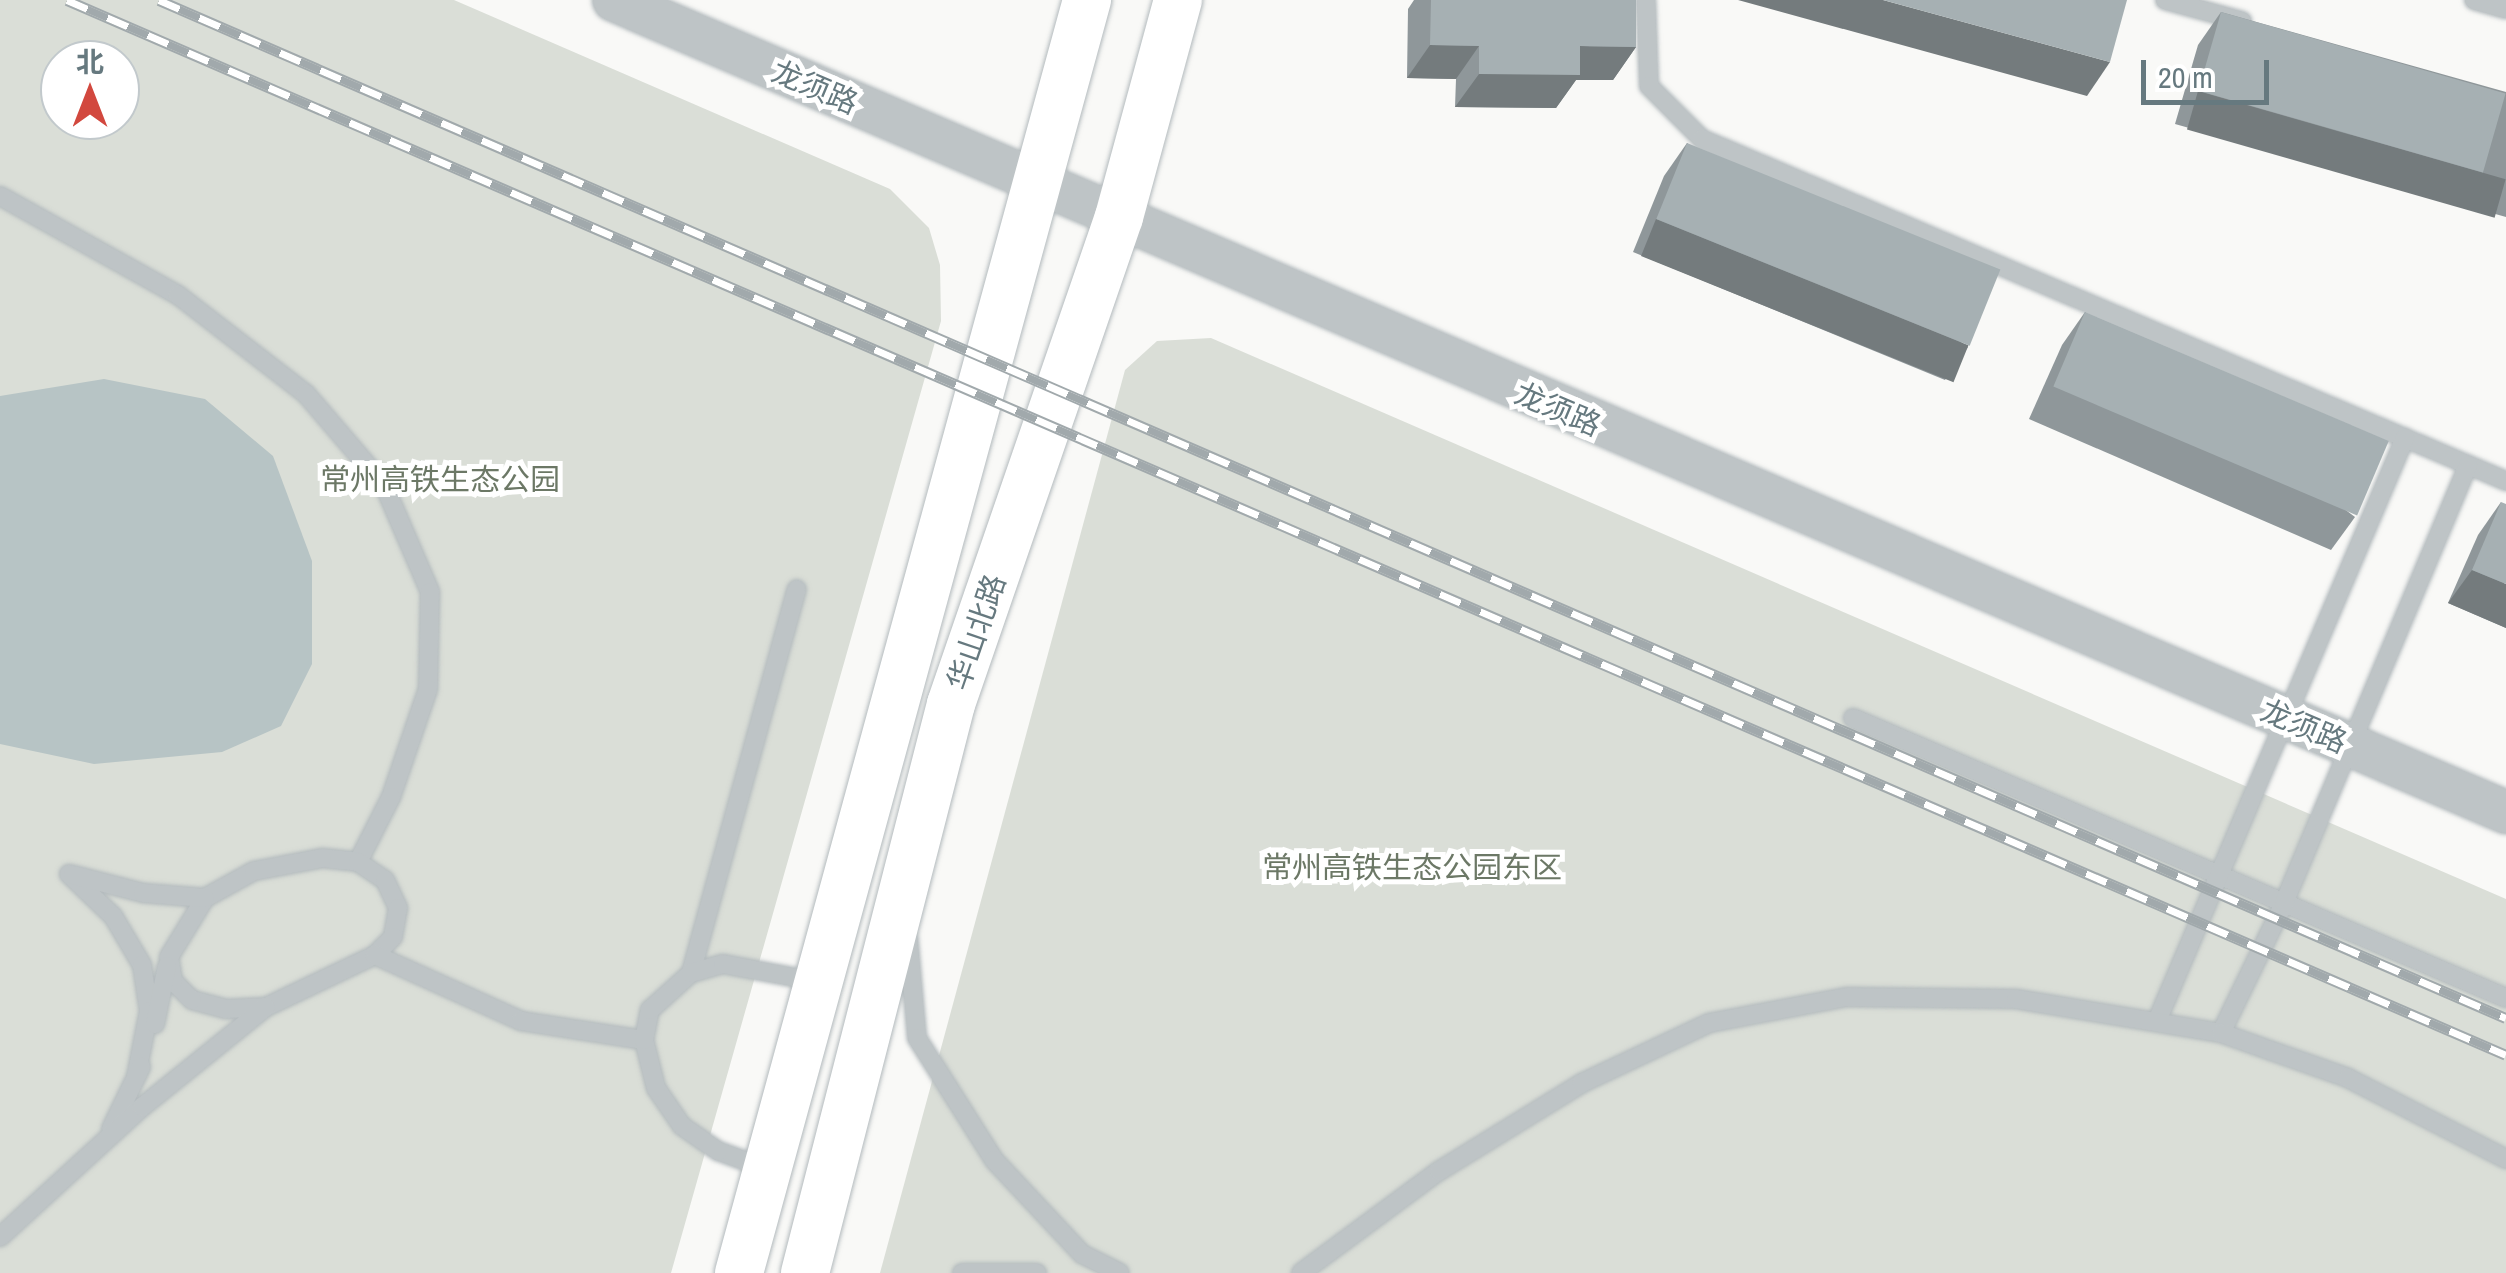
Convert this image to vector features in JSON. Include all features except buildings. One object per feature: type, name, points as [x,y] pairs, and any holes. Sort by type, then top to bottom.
[{"type":"main road","name":"华山北路","points":[[739,1273],[1087,0]]},
{"type":"main road","name":"华山北路","points":[[805,1273],[951,704],[1118,217],[1178,0]]},
{"type":"street","name":"龙须路","points":[[614,0],[2506,812]]},
{"type":"lane","points":[[1646,0],[1650,86],[1702,140],[2506,481]]},
{"type":"lane","points":[[2165,0],[2260,26]]},
{"type":"lane","points":[[2474,0],[2506,9]]},
{"type":"lane","points":[[0,196],[178,295],[306,394],[384,484],[430,592],[428,689],[390,797],[358,862]]},
{"type":"lane","points":[[2157,1021],[2405,438]]},
{"type":"lane","points":[[2221,1033],[2284,903],[2468,465]]},
{"type":"lane","points":[[690,973],[797,589]]},
{"type":"lane","points":[[1853,718],[2506,998]]},
{"type":"lane","points":[[0,1237],[106,1139],[266,1006],[376,955],[393,937],[398,908],[385,880],[358,862],[286,862],[254,870],[205,898],[169,956],[164,988],[136,1077],[106,1139]]},
{"type":"lane","points":[[205,898],[143,893],[70,874],[113,916],[142,965],[182,1001],[226,1009],[266,1006]]},
{"type":"lane","points":[[904,884],[916,1038],[994,1160],[1082,1254],[1120,1273]]},
{"type":"lane","points":[[376,955],[521,1021],[644,1040]]},
{"type":"lane","points":[[169,956],[173,981],[192,1000]]},
{"type":"lane","points":[[767,1168],[718,1151],[682,1126],[656,1088],[644,1040],[650,1010],[690,973],[723,964],[819,982]]},
{"type":"lane","points":[[136,1077],[150,1012],[142,965]]},
{"type":"lane","points":[[1301,1273],[1439,1171],[1582,1083],[1709,1023],[1847,998],[2016,999],[2221,1033],[2348,1078],[2506,1159]]},
{"type":"lane","points":[[962,1273],[1037,1273]]},
{"type":"green space","name":"常州高铁生态公园","points":[[0,0],[454,0],[890,189],[929,228],[940,265],[941,321],[671,1273],[0,1273]]},
{"type":"green space","name":"常州高铁生态公园东区","points":[[1211,338],[2506,899],[2506,1273],[880,1273],[1125,370],[1157,341]]},
{"type":"shaded area","points":[[104,379],[205,399],[273,456],[312,561],[312,664],[281,726],[222,752],[94,764],[0,744],[0,396]]},
{"type":"railway","points":[[67,0],[2506,1055]]},
{"type":"railway","points":[[159,0],[2506,1018]]}]
